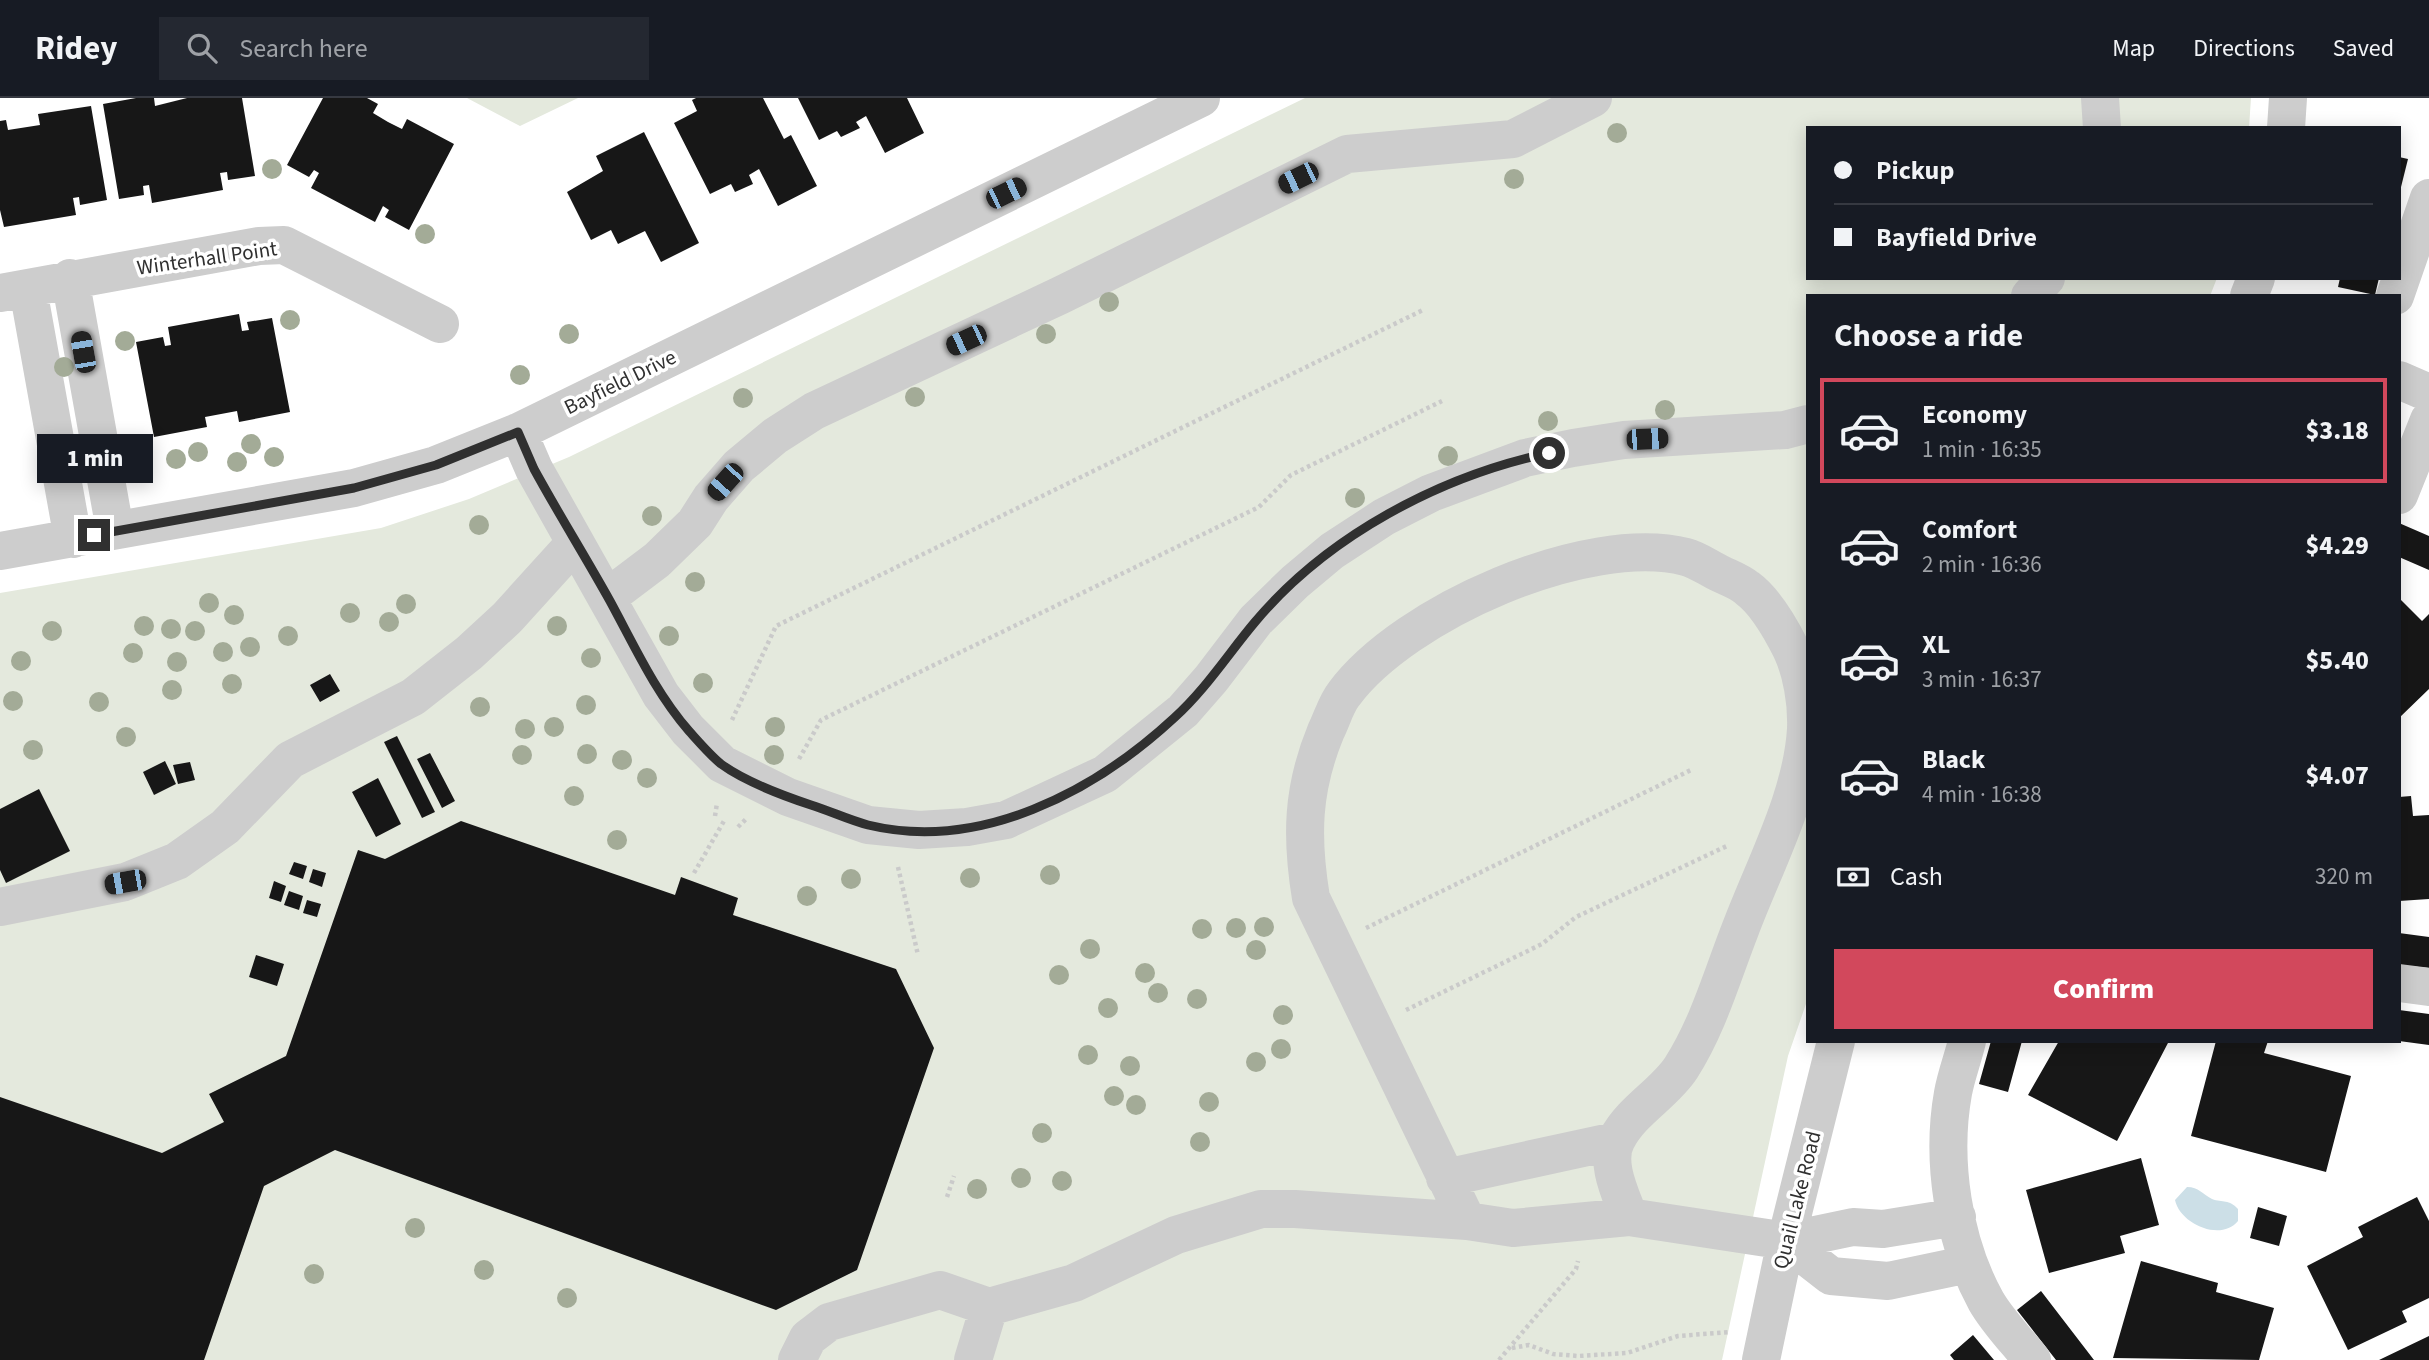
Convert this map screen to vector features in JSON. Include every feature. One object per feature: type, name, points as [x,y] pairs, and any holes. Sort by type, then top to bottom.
[{"type":"street","name":"Bayfield Drive","points":[[0,551],[354,488],[436,465],[518,432],[1201,98]]},
{"type":"street","points":[[608,597],[657,560],[695,523],[711,498],[739,467],[775,436],[814,411],[1084,284],[1347,154],[1513,139],[1555,107],[1593,98]]},
{"type":"street","points":[[2100,98],[2102,126]]},
{"type":"street","points":[[2286,126],[2288,98]]},
{"type":"street","points":[[2401,279],[2429,198]]},
{"type":"street","name":"Winterhall Point","points":[[14,291],[70,278],[259,246],[285,245],[440,324]]},
{"type":"street","points":[[70,278],[115,530]]},
{"type":"street","points":[[2032,294],[2044,280]]},
{"type":"street","points":[[14,291],[49,407],[73,539]]},
{"type":"street","points":[[2401,381],[2429,393]]},
{"type":"street","points":[[49,407],[92,402]]},
{"type":"street","points":[[2401,490],[2429,420]]},
{"type":"street","points":[[518,432],[534,469],[661,695],[688,730],[722,764],[774,790],[868,825],[919,830],[967,827],[1006,820],[1105,774],[1148,742],[1183,710],[1211,679],[1256,620],[1295,582],[1332,551],[1384,517],[1431,493],[1525,458],[1573,448],[1624,440],[1785,430],[1806,425]]},
{"type":"street","points":[[2401,496],[2429,509]]},
{"type":"street","points":[[0,907],[125,882],[177,861],[225,828],[290,760],[413,697],[469,653],[507,618],[575,542]]},
{"type":"street","points":[[1467,1221],[1311,898],[1303,852],[1306,797],[1319,748],[1342,695],[1370,665],[1410,635],[1475,596],[1523,575],[1609,555],[1655,552],[1689,558],[1748,588],[1792,650],[1804,689],[1806,729],[1799,771],[1701,1033],[1679,1071],[1636,1114],[1615,1141],[1613,1169],[1629,1217]]},
{"type":"street","points":[[2401,983],[2429,987]]},
{"type":"street","name":"Quail Lake Road","points":[[1761,1360],[1786,1241],[1836,1043]]},
{"type":"street","points":[[1967,1043],[1953,1093],[1949,1159],[1957,1217],[1969,1264],[1987,1303],[2032,1360]]},
{"type":"street","points":[[1446,1178],[1615,1141]]},
{"type":"street","points":[[797,1360],[808,1338],[829,1322],[940,1290],[989,1307],[1074,1283],[1176,1235],[1261,1209],[1467,1221],[1513,1228],[1629,1217],[1786,1241],[1853,1227],[1883,1229],[1957,1217]]},
{"type":"street","points":[[1786,1241],[1831,1276],[1888,1281],[1969,1264]]},
{"type":"street","points":[[973,1360],[989,1307]]},
{"type":"path","points":[[715,816],[726,731],[776,626],[1423,310]]},
{"type":"path","points":[[738,827],[790,773],[821,720],[1259,507],[1291,475],[1442,401]]},
{"type":"path","points":[[1334,944],[1692,769]]},
{"type":"path","points":[[694,873],[723,821]]},
{"type":"path","points":[[1376,1034],[1390,1018],[1542,944],[1576,917],[1729,845]]},
{"type":"path","points":[[896,859],[919,955]]},
{"type":"path","points":[[947,1197],[954,1176]]},
{"type":"path","points":[[1499,1360],[1512,1348],[1576,1269],[1581,1222]]},
{"type":"path","points":[[1512,1348],[1529,1345],[1553,1354],[1578,1356],[1627,1353],[1678,1336],[1734,1332]]},
{"type":"shaded area","points":[[467,98],[578,98],[520,126]]},
{"type":"shaded area","points":[[1305,98],[2251,98],[2249,126],[1806,126],[1806,280],[2216,280],[2211,294],[1806,294],[1806,1004],[1788,1056],[1722,1360],[0,1360],[0,593],[381,528],[469,499],[569,457]]},
{"type":"shaded area","points":[[2187,1187],[2198,1189],[2212,1199],[2232,1204],[2238,1209],[2238,1221],[2222,1230],[2212,1230],[2193,1223],[2178,1209],[2175,1200]]},
{"type":"building","points":[[136,98],[154,98],[155,106],[187,98],[242,98],[255,176],[228,180],[227,172],[220,173],[223,190],[152,203],[149,185],[143,186],[144,195],[119,199],[103,104]]},
{"type":"building","points":[[323,98],[367,98],[378,104],[373,113],[388,122],[402,129],[407,119],[454,144],[409,230],[385,217],[389,210],[383,206],[375,222],[311,188],[319,173],[314,170],[309,177],[287,165]]},
{"type":"building","points":[[763,98],[784,139],[791,135],[817,186],[778,206],[759,169],[749,175],[753,184],[735,192],[731,184],[710,194],[674,123],[697,111],[692,100]]},
{"type":"building","points":[[798,98],[907,98],[924,133],[885,153],[866,116],[856,122],[860,128],[841,137],[837,131],[819,140]]},
{"type":"building","points":[[91,106],[107,200],[80,205],[79,197],[73,198],[76,215],[4,227],[0,210],[0,121],[6,120],[8,130],[40,125],[38,114]]},
{"type":"building","points":[[644,132],[699,243],[661,262],[645,231],[618,244],[611,230],[591,240],[567,192],[603,171],[596,156]]},
{"type":"building","points":[[2401,157],[2408,159],[2401,187]]},
{"type":"building","points":[[2340,280],[2379,280],[2375,294],[2338,287]]},
{"type":"building","points":[[239,314],[242,331],[249,330],[247,322],[272,318],[290,412],[239,422],[237,411],[205,417],[207,427],[154,437],[136,342],[163,337],[165,346],[171,345],[168,327]]},
{"type":"building","points":[[2401,524],[2429,536],[2429,570],[2401,558]]},
{"type":"building","points":[[2401,600],[2422,621],[2429,614],[2429,689],[2401,716]]},
{"type":"building","points":[[330,674],[340,691],[320,702],[310,685]]},
{"type":"building","points":[[397,736],[435,812],[422,818],[384,742]]},
{"type":"building","points":[[430,753],[455,801],[442,808],[417,759]]},
{"type":"building","points":[[165,761],[176,784],[154,795],[143,772]]},
{"type":"building","points":[[190,762],[195,780],[178,784],[173,765]]},
{"type":"building","points":[[378,778],[401,824],[376,837],[352,792]]},
{"type":"building","points":[[39,789],[70,851],[6,883],[0,870],[0,809]]},
{"type":"building","points":[[2411,796],[2413,816],[2429,815],[2429,899],[2401,901],[2401,797]]},
{"type":"building","points":[[461,821],[675,895],[681,877],[738,898],[733,915],[896,969],[934,1048],[857,1270],[776,1310],[335,1150],[264,1186],[204,1360],[0,1360],[0,1097],[162,1153],[224,1122],[209,1094],[286,1056],[358,850],[385,859]]},
{"type":"building","points":[[294,862],[307,866],[303,879],[289,874]]},
{"type":"building","points":[[313,869],[326,873],[322,887],[309,882]]},
{"type":"building","points":[[274,881],[286,886],[281,902],[269,898]]},
{"type":"building","points":[[289,891],[303,896],[299,910],[284,905]]},
{"type":"building","points":[[307,900],[321,904],[317,917],[303,913]]},
{"type":"building","points":[[2401,933],[2429,937],[2429,968],[2401,965]]},
{"type":"building","points":[[256,955],[284,964],[277,986],[249,977]]},
{"type":"building","points":[[2401,1010],[2429,1014],[2429,1045],[2401,1041]]},
{"type":"building","points":[[1990,1043],[2021,1043],[2008,1092],[1979,1084]]},
{"type":"building","points":[[2058,1043],[2168,1043],[2117,1141],[2028,1095]]},
{"type":"building","points":[[2215,1043],[2267,1043],[2264,1053],[2351,1076],[2326,1172],[2191,1136]]},
{"type":"building","points":[[2141,1158],[2159,1225],[2120,1236],[2125,1253],[2049,1273],[2026,1190]]},
{"type":"building","points":[[2417,1197],[2429,1221],[2429,1298],[2402,1311],[2407,1322],[2348,1350],[2307,1266],[2363,1237],[2358,1227]]},
{"type":"building","points":[[2258,1207],[2287,1216],[2279,1246],[2250,1238]]},
{"type":"building","points":[[2141,1261],[2218,1283],[2216,1292],[2274,1308],[2259,1360],[2113,1358]]},
{"type":"building","points":[[2041,1291],[2094,1360],[2056,1360],[2017,1310]]},
{"type":"building","points":[[1973,1335],[1994,1360],[1954,1360],[1950,1355]]},
{"type":"building","points":[[2429,1336],[2429,1360],[2379,1360]]},
{"type":"route","points":[[94,535],[354,488],[436,465],[518,432],[534,469],[661,695],[688,730],[722,764],[788,797],[868,825],[919,830],[967,827],[1006,820],[1055,800],[1105,774],[1148,742],[1183,710],[1211,679],[1256,620],[1332,551],[1384,517],[1431,493],[1477,474],[1549,453]]}]
